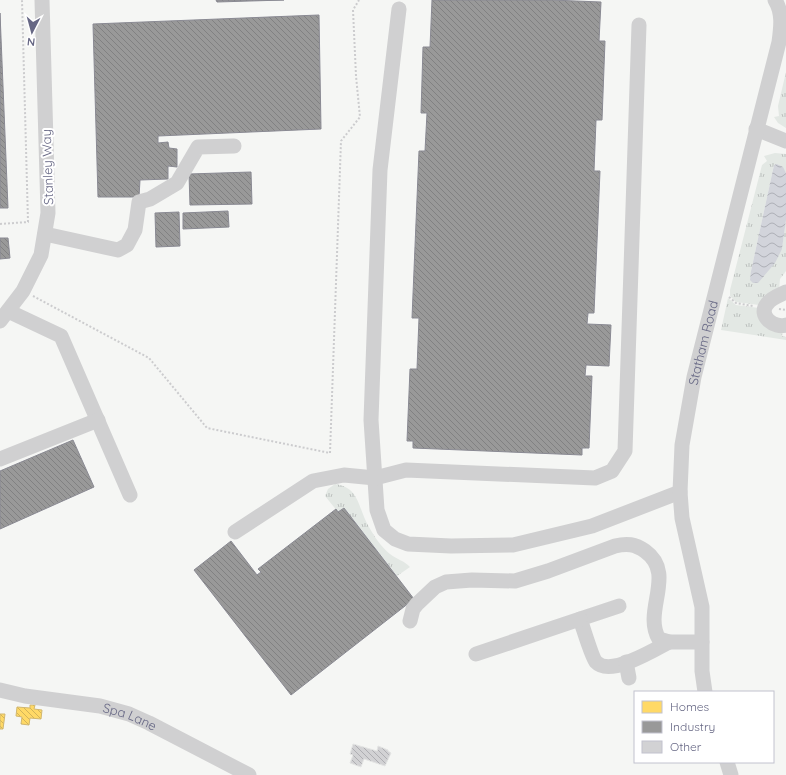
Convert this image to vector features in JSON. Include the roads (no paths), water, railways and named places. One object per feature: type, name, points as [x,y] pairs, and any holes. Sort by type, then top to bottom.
[{"type":"street","name":"Stanley Way","points":[[4,316],[23,291],[41,255],[48,213],[42,0]]},
{"type":"street","name":"Statham Road","points":[[705,691],[702,671],[702,607],[682,518],[680,492],[682,445],[694,377],[779,42],[781,13],[774,0]]},
{"type":"street","points":[[399,9],[380,170],[371,420],[377,510],[384,530],[395,540],[408,544],[451,546],[513,545],[592,526],[680,492]]},
{"type":"street","points":[[235,532],[313,481],[344,475],[375,478],[406,470],[595,478],[612,471],[625,452],[639,25]]},
{"type":"street","points":[[756,129],[786,141]]},
{"type":"street","points":[[45,234],[118,250],[127,245],[135,230],[139,202],[150,199],[176,183],[198,147],[234,146]]},
{"type":"street","points":[[781,324],[766,319],[765,307],[771,300],[786,292]]},
{"type":"street","points":[[4,316],[61,336],[130,495]]},
{"type":"street","points":[[0,459],[98,420]]},
{"type":"street","points":[[410,621],[413,609],[417,604],[435,587],[446,582],[472,580],[515,581],[548,571],[615,546],[632,544],[648,553],[658,569],[659,584],[654,616],[655,630],[659,639],[669,642],[702,642]]},
{"type":"street","points":[[476,654],[619,606]]},
{"type":"street","points":[[580,619],[595,661],[603,667],[608,668],[635,660],[669,642]]},
{"type":"street","points":[[626,662],[629,678]]},
{"type":"street","name":"Spa Lane","points":[[0,690],[25,696],[100,706],[128,714],[249,775]]},
{"type":"street","points":[[727,763],[731,775]]},
{"type":"water","points":[[777,164],[783,167],[786,173],[786,220],[782,249],[775,263],[758,283],[753,283],[750,280],[751,271],[774,165]]}]
